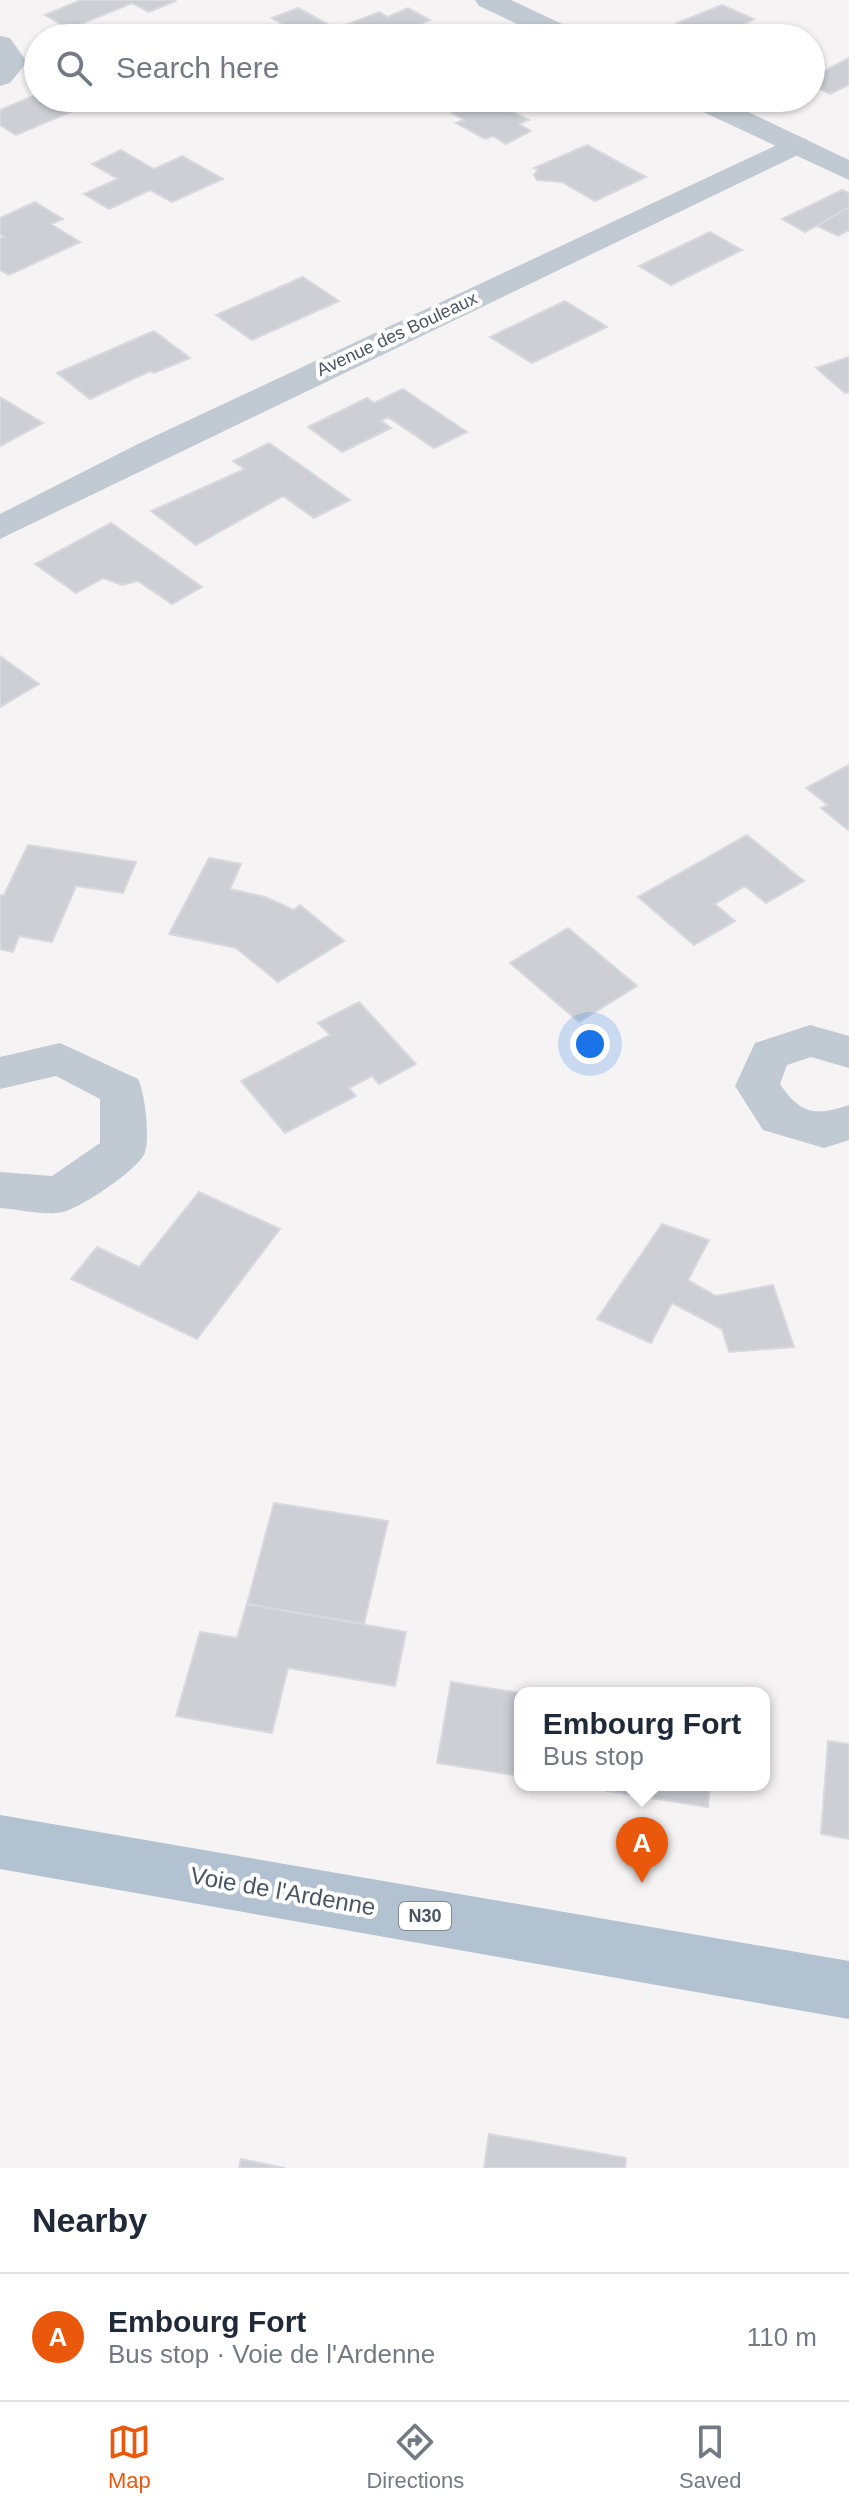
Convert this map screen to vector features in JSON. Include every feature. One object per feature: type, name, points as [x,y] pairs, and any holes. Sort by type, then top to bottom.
[{"type":"main road","name":"Voie de l'Ardenne","points":[[0,1842],[849,1990]]},
{"type":"street","points":[[489,0],[540,24]]},
{"type":"street","points":[[726,112],[849,171]]},
{"type":"street","name":"Avenue des Bouleaux","points":[[0,528],[152,450],[796,145]]},
{"type":"street","points":[[849,1052],[810,1041],[770,1054],[757,1086],[779,1118],[824,1131],[849,1122]]},
{"type":"street","points":[[0,1073],[60,1059],[122,1091],[123,1151],[60,1195],[0,1190]]},
{"type":"building","points":[[81,0],[175,1],[149,12],[132,3],[81,24],[60,24],[45,15]]},
{"type":"building","points":[[722,5],[754,19],[745,24],[677,23]]},
{"type":"building","points":[[298,8],[327,24],[282,24],[272,18]]},
{"type":"building","points":[[408,8],[430,20],[420,24],[349,24],[379,12],[388,17]]},
{"type":"building","points":[[849,58],[849,85],[830,94],[825,92],[825,71]]},
{"type":"building","points":[[24,100],[24,112],[71,112],[16,135],[0,125],[0,110]]},
{"type":"building","points":[[513,112],[529,120],[519,124],[531,131],[506,144],[493,136],[485,139],[456,123],[464,120],[452,113]]},
{"type":"building","points":[[587,145],[646,177],[595,201],[562,182],[537,180],[534,175],[538,169],[534,168]]},
{"type":"building","points":[[121,150],[154,169],[182,156],[223,179],[172,202],[150,190],[109,209],[84,194],[118,179],[92,164]]},
{"type":"building","points":[[842,190],[849,193],[849,207],[805,232],[782,219]]},
{"type":"building","points":[[35,202],[63,219],[51,224],[80,242],[9,275],[0,270],[0,238],[4,237],[0,234],[0,218]]},
{"type":"building","points":[[849,207],[849,230],[838,236],[817,226]]},
{"type":"building","points":[[710,232],[742,250],[671,285],[639,266]]},
{"type":"building","points":[[303,277],[339,301],[252,340],[216,315]]},
{"type":"building","points":[[565,301],[607,327],[532,363],[490,337]]},
{"type":"building","points":[[154,331],[190,358],[154,373],[150,371],[90,399],[57,373]]},
{"type":"building","points":[[849,357],[849,392],[845,393],[816,368]]},
{"type":"building","points":[[403,389],[467,432],[434,448],[388,417],[381,421],[391,428],[342,452],[308,427],[367,398],[374,403]]},
{"type":"building","points":[[0,397],[43,423],[0,446]]},
{"type":"building","points":[[269,443],[350,500],[314,518],[283,496],[196,545],[151,511],[245,469],[233,461]]},
{"type":"building","points":[[111,523],[202,587],[172,604],[138,581],[122,585],[103,578],[76,593],[35,564]]},
{"type":"building","points":[[0,656],[39,684],[0,707]]},
{"type":"building","points":[[849,765],[848,830],[821,808],[828,805],[806,788]]},
{"type":"building","points":[[747,835],[804,881],[766,903],[745,886],[715,904],[735,921],[694,945],[638,897]]},
{"type":"building","points":[[28,845],[136,862],[123,893],[76,886],[52,942],[19,936],[13,952],[0,949],[0,895],[4,895]]},
{"type":"building","points":[[209,858],[241,864],[230,889],[265,897],[294,910],[300,905],[344,941],[278,982],[236,948],[169,934]]},
{"type":"building","points":[[568,928],[637,986],[579,1022],[510,963]]},
{"type":"building","points":[[359,1002],[416,1064],[379,1084],[372,1076],[349,1088],[356,1096],[285,1133],[241,1081],[330,1035],[318,1023]]},
{"type":"building","points":[[199,1192],[280,1229],[197,1339],[71,1279],[97,1247],[139,1267]]},
{"type":"building","points":[[662,1224],[709,1240],[688,1280],[716,1296],[773,1285],[794,1347],[729,1352],[722,1329],[672,1303],[651,1343],[597,1319]]},
{"type":"building","points":[[274,1503],[388,1521],[364,1624],[247,1604]]},
{"type":"building","points":[[247,1604],[406,1632],[395,1686],[288,1668],[272,1733],[176,1716],[200,1632],[237,1638]]},
{"type":"building","points":[[451,1682],[514,1692],[514,1775],[437,1763]]},
{"type":"building","points":[[828,1741],[849,1744],[849,1839],[821,1834]]},
{"type":"building","points":[[607,1791],[709,1791],[708,1807]]},
{"type":"building","points":[[489,2134],[626,2158],[625,2168],[484,2168]]},
{"type":"building","points":[[241,2159],[285,2168],[239,2168]]},
{"type":"place","name":"Embourg Fort","points":[[642,1883]]}]
